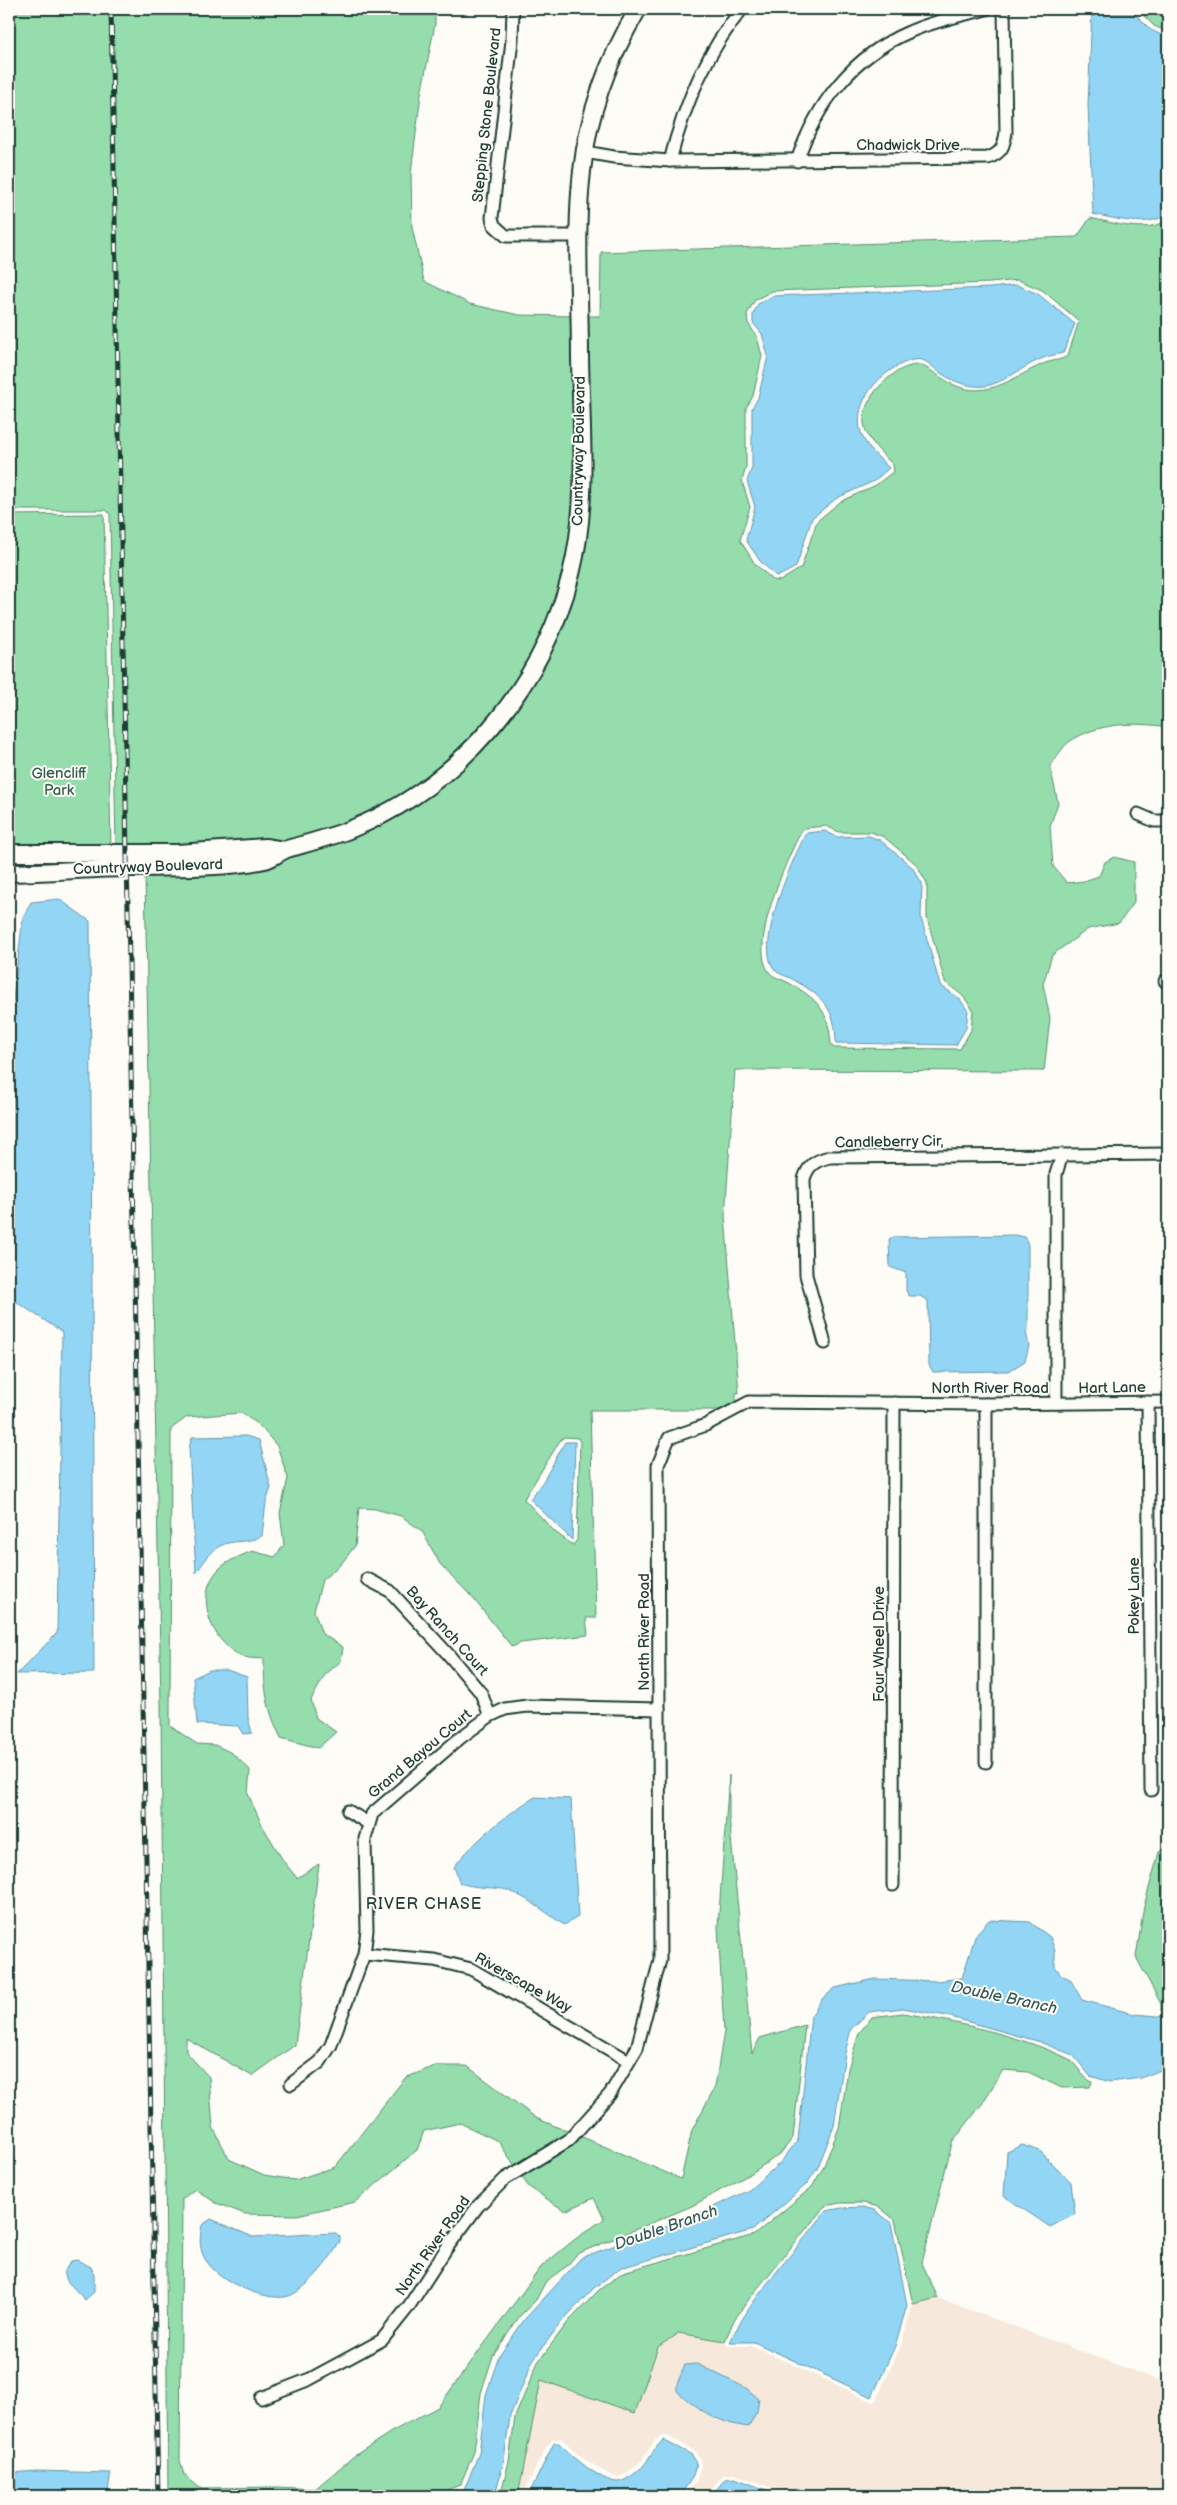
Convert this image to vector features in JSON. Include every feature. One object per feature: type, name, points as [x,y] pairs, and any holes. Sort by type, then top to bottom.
[{"type":"street","name":"Stepping Stone Boulevard","points":[[513,9],[512,40],[492,218],[499,231],[506,236],[579,236]]},
{"type":"street","name":"Countryway Boulevard","points":[[9,873],[222,865],[269,859],[284,850],[325,839],[381,815],[406,801],[460,761],[496,722],[514,699],[544,648],[571,572],[580,515],[579,236],[581,180],[585,152],[602,84],[638,9]]},
{"type":"street","points":[[670,160],[679,126],[694,87],[719,41],[742,9]]},
{"type":"street","points":[[797,161],[816,115],[840,83],[860,62],[908,32],[986,9]]},
{"type":"street","name":"Chadwick Drive","points":[[585,152],[614,157],[670,160],[797,161],[978,160],[997,155],[1003,149],[1006,132],[1004,9]]},
{"type":"street","points":[[1138,814],[1154,821],[1168,820]]},
{"type":"street","name":"Countryway Boulevard","points":[[9,853],[185,853],[265,847],[284,850]]},
{"type":"street","points":[[1062,1156],[1168,1154]]},
{"type":"street","name":"Candleberry Cir,","points":[[825,1343],[809,1290],[804,1259],[804,1179],[807,1170],[813,1164],[830,1157],[1062,1156]]},
{"type":"street","name":"North River Road","points":[[261,2398],[310,2379],[382,2340],[409,2306],[446,2248],[478,2206],[505,2179],[569,2140],[610,2094],[637,2048],[660,1960],[658,1465],[669,1438],[706,1425],[749,1402],[1056,1403],[1056,1174],[1062,1156]]},
{"type":"street","name":"Pokey Lane","points":[[1148,1402],[1151,1790]]},
{"type":"street","name":"Hart Lane","points":[[1056,1403],[1168,1402]]},
{"type":"street","name":"Four Wheel Drive","points":[[893,1885],[894,1403]]},
{"type":"street","points":[[986,1404],[986,1762]]},
{"type":"street","name":"Bay Ranch Court","points":[[367,1579],[390,1591],[448,1654],[482,1692],[490,1716]]},
{"type":"street","name":"Grand Bayou Court","points":[[291,2084],[320,2062],[331,2045],[364,1954],[367,1930],[365,1839],[372,1814],[460,1738],[490,1716],[505,1709],[527,1706],[659,1709]]},
{"type":"street","points":[[348,1811],[368,1823]]},
{"type":"street","name":"Riverscape Way","points":[[364,1954],[434,1960],[472,1969],[629,2061]]},
{"type":"shaded area","points":[[938,2298],[1168,2384],[1168,2496],[795,2496],[735,2474],[723,2475],[705,2496],[686,2496],[697,2480],[702,2462],[695,2451],[670,2437],[662,2435],[655,2440],[641,2461],[627,2473],[618,2477],[612,2476],[581,2457],[562,2439],[553,2439],[546,2447],[522,2496],[518,2496],[541,2379],[635,2412],[658,2347],[678,2333],[725,2341],[728,2346],[753,2346],[873,2402],[877,2399],[900,2348],[913,2304]],"holes":[[[724,2376],[746,2388],[759,2399],[692,2405],[677,2391],[677,2384]]]},
{"type":"green space","points":[[9,9],[435,9],[435,24],[421,94],[411,173],[412,227],[424,281],[470,304],[519,315],[574,316],[575,477],[573,530],[558,597],[537,648],[509,694],[475,736],[435,772],[390,803],[341,826],[288,843],[275,845],[116,848],[110,514],[106,510],[9,510]]},
{"type":"green space","points":[[1137,9],[1168,9],[1168,32],[1154,26]]},
{"type":"green space","points":[[1090,218],[1119,225],[1140,227],[1159,224],[1168,220],[1168,727],[1130,724],[1105,727],[1092,731],[1080,735],[1069,742],[1050,766],[1058,803],[1050,826],[1053,866],[1067,883],[1084,881],[1099,876],[1105,862],[1114,857],[1134,862],[1134,903],[1119,923],[1088,929],[1052,955],[1043,984],[1050,1018],[1044,1071],[735,1070],[725,1216],[739,1393],[736,1393],[736,1402],[721,1410],[590,1410],[596,1618],[586,1618],[588,1635],[521,1643],[512,1647],[472,1597],[440,1564],[422,1531],[401,1516],[375,1509],[359,1508],[355,1546],[341,1564],[322,1580],[314,1611],[322,1634],[343,1647],[341,1661],[325,1675],[311,1700],[316,1718],[336,1732],[318,1748],[281,1738],[272,1718],[267,1700],[264,1659],[244,1657],[233,1651],[223,1642],[215,1631],[207,1606],[207,1593],[211,1581],[221,1567],[252,1551],[275,1557],[284,1545],[280,1513],[288,1478],[277,1446],[258,1424],[241,1413],[187,1417],[171,1429],[170,1726],[197,1744],[215,1745],[232,1753],[250,1770],[248,1794],[262,1825],[284,1862],[297,1878],[319,1864],[295,2045],[252,2076],[186,2038],[186,2052],[209,2077],[213,2127],[229,2159],[264,2175],[295,2180],[335,2167],[405,2078],[435,2066],[467,2066],[536,2118],[569,2132],[515,2166],[498,2141],[460,2123],[424,2131],[417,2150],[355,2202],[297,2215],[245,2214],[216,2203],[195,2189],[182,2199],[180,2461],[184,2475],[200,2488],[278,2487],[315,2489],[354,2456],[391,2432],[438,2407],[541,2267],[604,2219],[594,2198],[565,2211],[529,2187],[521,2176],[573,2145],[580,2136],[681,2179],[692,2130],[715,2087],[724,2031],[718,1927],[729,1775],[729,1817],[752,2053],[760,2038],[805,2025],[793,2138],[780,2154],[750,2174],[692,2206],[577,2254],[567,2266],[546,2281],[536,2300],[519,2317],[493,2356],[481,2393],[474,2452],[460,2485],[444,2491],[418,2496],[168,2496],[161,1704],[145,876],[270,865],[465,765],[570,599],[586,316],[600,316],[601,252],[1077,237]],"holes":[[[1018,280],[1042,290],[1079,321],[1068,355],[1043,364],[1000,385],[978,390],[954,385],[918,365],[909,366],[891,376],[875,391],[870,400],[866,409],[864,425],[869,438],[893,465],[894,471],[876,485],[840,502],[817,521],[801,568],[780,581],[773,580],[755,564],[740,540],[750,507],[742,481],[746,467],[746,408],[753,396],[762,356],[757,337],[748,323],[747,314],[755,300],[772,291],[990,283]],[[826,826],[839,832],[871,832],[884,837],[916,864],[927,883],[927,918],[945,982],[963,996],[973,1010],[971,1030],[960,1049],[834,1048],[831,1045],[828,1023],[815,1001],[799,989],[772,975],[765,963],[763,946],[765,926],[787,862],[801,831],[805,828]],[[565,1437],[578,1438],[580,1442],[577,1540],[573,1545],[555,1532],[524,1499],[561,1439]]]},
{"type":"green space","name":"Glencliff Park","points":[[104,514],[111,848],[9,848],[9,515]]},
{"type":"green space","points":[[1168,1846],[1168,2012],[1161,2011],[1161,2004],[1136,1957],[1144,1906],[1159,1852]]},
{"type":"green space","points":[[903,2013],[965,2025],[1008,2036],[1048,2050],[1070,2060],[1092,2082],[1090,2087],[1062,2088],[1028,2072],[1003,2070],[982,2104],[952,2143],[922,2263],[938,2298],[913,2304],[895,2220],[879,2207],[863,2203],[840,2203],[825,2206],[752,2295],[734,2320],[725,2341],[678,2333],[658,2347],[635,2413],[541,2380],[518,2496],[500,2496],[509,2461],[515,2417],[538,2362],[568,2322],[599,2290],[623,2272],[754,2235],[812,2187],[823,2168],[839,2128],[848,2069],[859,2033],[872,2017]]},
{"type":"water","points":[[1092,9],[1130,9],[1151,30],[1168,38],[1168,214],[1151,221],[1122,220],[1093,214],[1088,105]]},
{"type":"water","points":[[1017,285],[1038,294],[1075,324],[1063,353],[1043,358],[1000,381],[986,386],[974,386],[957,382],[918,359],[901,364],[889,372],[869,392],[859,417],[860,430],[866,443],[889,468],[874,481],[837,498],[812,518],[796,567],[777,577],[760,561],[746,540],[755,507],[747,481],[752,468],[752,408],[758,398],[768,356],[762,334],[753,323],[753,314],[758,304],[772,296],[990,288]]},
{"type":"water","points":[[825,831],[837,837],[869,836],[880,840],[912,867],[922,883],[921,918],[940,985],[959,998],[968,1011],[966,1028],[956,1045],[836,1043],[833,1020],[825,1004],[811,991],[775,970],[769,958],[769,942],[777,902],[806,833]]},
{"type":"water","points":[[59,899],[90,921],[94,1673],[17,1674],[57,1633],[62,1332],[9,1297],[9,1010],[12,1007],[23,918],[31,902]]},
{"type":"water","points":[[1015,1235],[1025,1237],[1028,1245],[1028,1329],[1026,1332],[1029,1346],[1025,1361],[1009,1371],[933,1372],[929,1365],[928,1301],[920,1296],[909,1296],[906,1291],[906,1273],[890,1267],[889,1239],[893,1237]]},
{"type":"water","points":[[246,1436],[259,1440],[271,1488],[266,1502],[262,1536],[220,1546],[210,1554],[196,1573],[189,1448],[192,1437]]},
{"type":"water","points":[[565,1442],[575,1442],[572,1540],[530,1499],[544,1480]]},
{"type":"water","points":[[210,1670],[227,1670],[247,1677],[248,1718],[252,1733],[243,1734],[238,1726],[197,1724],[193,1678]]},
{"type":"water","points":[[535,1797],[571,1799],[578,1917],[564,1925],[534,1904],[510,1891],[460,1883],[454,1867],[491,1829]]},
{"type":"water","name":"Double Branch","points":[[989,1920],[1030,1922],[1050,1937],[1055,1951],[1055,1966],[1061,1975],[1070,1979],[1082,2000],[1134,2014],[1168,2017],[1168,2067],[1141,2078],[1110,2082],[1090,2076],[1073,2055],[1037,2041],[947,2016],[903,2008],[869,2012],[851,2029],[845,2053],[834,2126],[818,2167],[807,2184],[753,2230],[620,2268],[595,2287],[563,2320],[533,2360],[510,2416],[504,2460],[495,2495],[458,2496],[462,2495],[479,2453],[486,2395],[498,2358],[524,2320],[581,2258],[705,2211],[749,2190],[780,2163],[798,2140],[811,2016],[822,1999],[835,1988],[874,1979],[936,1981],[962,1978],[976,1934]]},
{"type":"water","points":[[1022,2145],[1040,2151],[1071,2182],[1075,2214],[1050,2227],[1004,2196],[1007,2152]]},
{"type":"water","points":[[863,2207],[875,2210],[891,2223],[907,2305],[895,2346],[872,2397],[754,2342],[730,2342],[739,2324],[762,2290],[826,2211]]},
{"type":"water","points":[[211,2219],[253,2237],[336,2233],[340,2237],[340,2241],[317,2274],[300,2289],[285,2297],[263,2295],[227,2280],[208,2264],[203,2255],[200,2237],[202,2225]]},
{"type":"water","points":[[77,2260],[91,2267],[94,2274],[94,2292],[85,2300],[67,2281],[64,2272],[71,2261]]},
{"type":"water","points":[[697,2364],[746,2388],[759,2399],[757,2412],[749,2427],[729,2423],[710,2415],[677,2391],[677,2384],[685,2365]]},
{"type":"water","points":[[663,2440],[692,2455],[697,2463],[692,2478],[680,2496],[528,2496],[554,2443],[559,2443],[578,2461],[603,2478],[618,2482],[636,2473]]},
{"type":"water","points":[[37,2471],[111,2473],[107,2496],[23,2496],[9,2493],[9,2473]]},
{"type":"water","points":[[735,2478],[782,2496],[711,2496],[725,2479]]},
{"type":"railway","points":[[111,9],[158,2496]]},
{"type":"district","name":"RIVER CHASE","points":[[424,1904]]}]
